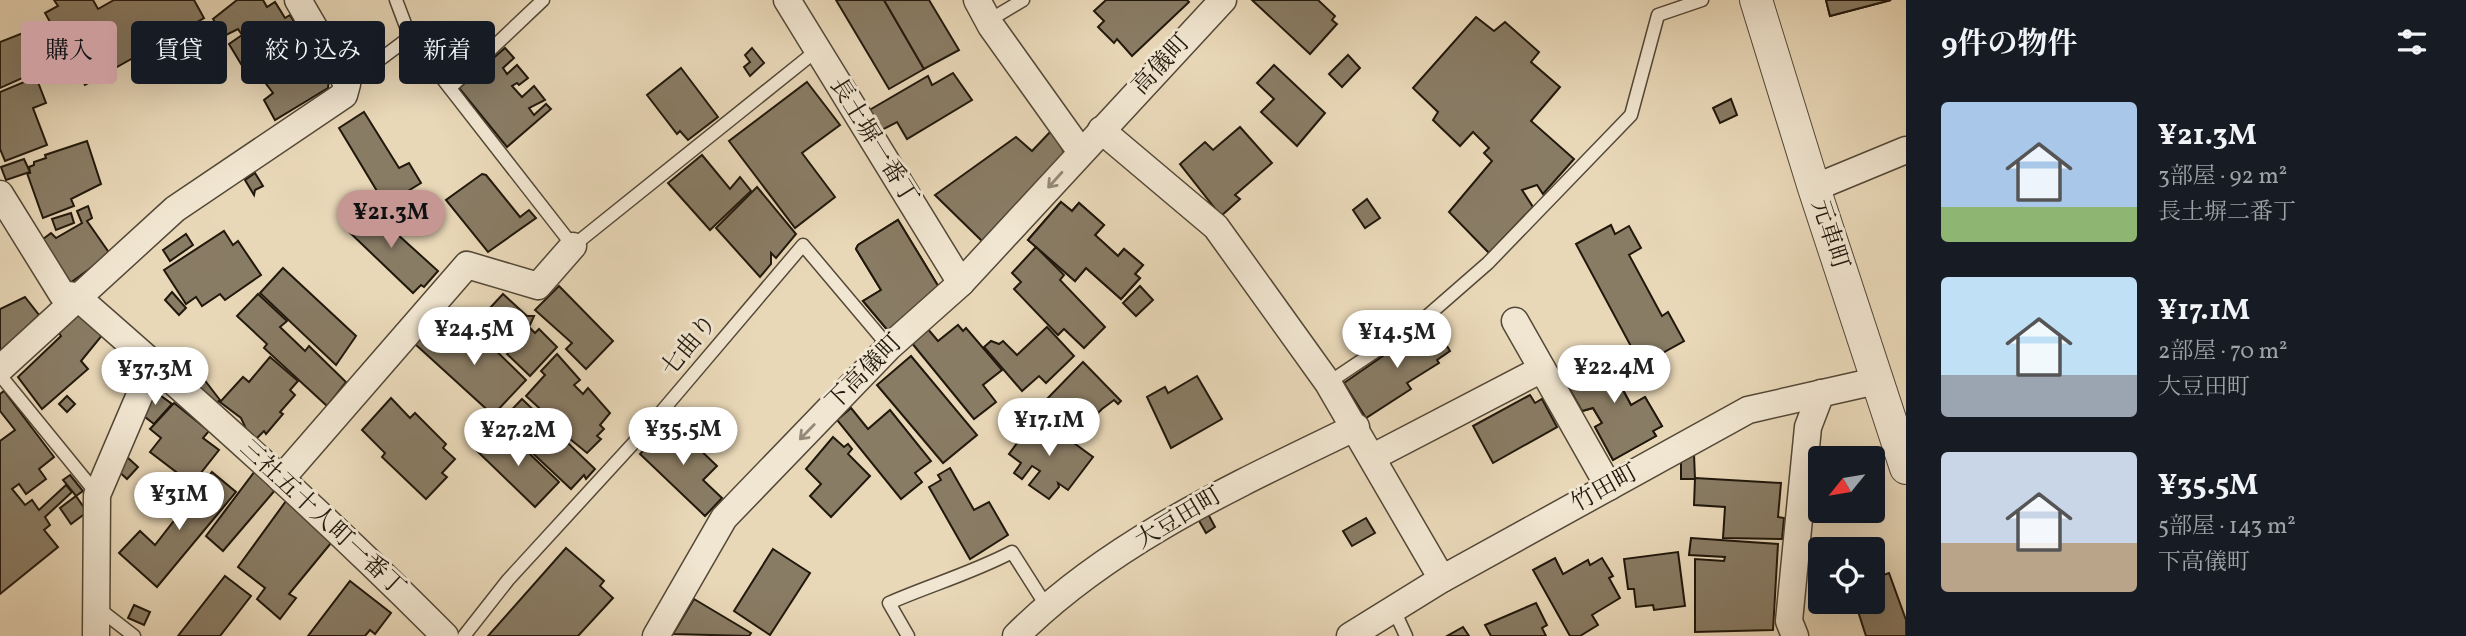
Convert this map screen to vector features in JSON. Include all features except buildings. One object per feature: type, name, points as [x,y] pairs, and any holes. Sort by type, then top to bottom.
[{"type":"street","points":[[298,0],[310,21]]},
{"type":"street","name":"長土塀一番丁","points":[[787,0],[961,283]]},
{"type":"street","name":"高儀町","points":[[1101,130],[1223,0]]},
{"type":"street","name":"元車町","points":[[1756,0],[1814,188],[1906,468]]},
{"type":"street","points":[[982,11],[1080,152]]},
{"type":"street","points":[[0,369],[76,296],[174,209],[344,96],[346,84]]},
{"type":"street","points":[[1101,130],[1216,227],[1328,383],[1356,427],[1441,579]]},
{"type":"street","name":"下高儀町","points":[[656,636],[724,518],[889,348],[961,283],[1101,130]]},
{"type":"street","points":[[1814,188],[1906,150]]},
{"type":"street","name":"三社五十人町一番丁","points":[[0,194],[62,294],[76,296],[153,364],[281,479],[444,636]]},
{"type":"street","points":[[281,479],[467,265],[538,286],[573,246]]},
{"type":"street","points":[[1515,321],[1609,487]]},
{"type":"street","points":[[96,636],[99,608],[97,495],[153,364]]},
{"type":"street","points":[[1373,457],[1542,369]]},
{"type":"street","name":"竹田町","points":[[1350,636],[1441,579],[1748,410],[1876,381]]},
{"type":"street","points":[[1795,636],[1789,621],[1808,427],[1821,394]]},
{"type":"street","name":"大豆田町","points":[[1016,636],[1047,607],[1174,517],[1356,427]]},
{"type":"lane","points":[[396,0],[404,21]]},
{"type":"lane","points":[[450,88],[543,0]]},
{"type":"lane","points":[[982,11],[1023,0]]},
{"type":"lane","points":[[1328,383],[1425,318],[1488,263],[1630,115],[1658,15],[1702,0]]},
{"type":"lane","points":[[447,84],[573,246],[816,51]]},
{"type":"lane","name":"七曲り","points":[[464,636],[508,580],[651,424],[803,245],[889,348]]},
{"type":"lane","points":[[0,375],[97,495]]},
{"type":"lane","points":[[908,636],[889,603],[941,581],[976,571],[1012,552],[1047,607]]},
{"type":"lane","points":[[99,608],[134,636]]},
{"type":"lane","points":[[1394,610],[1406,636]]}]
